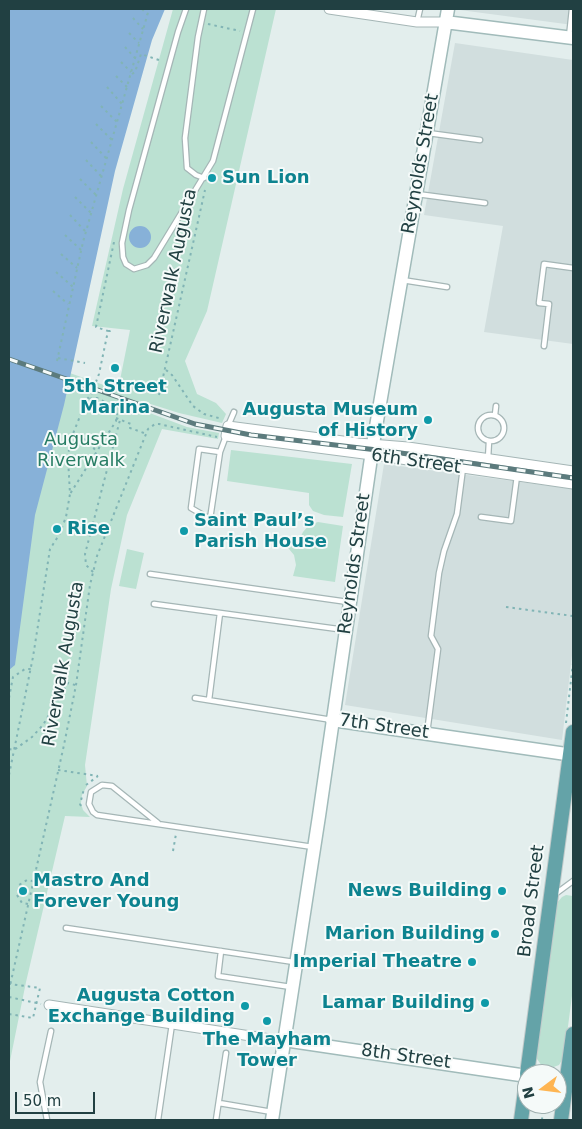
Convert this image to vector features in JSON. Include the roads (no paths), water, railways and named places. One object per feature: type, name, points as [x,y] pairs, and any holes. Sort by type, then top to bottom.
[{"type":"main road","name":"Reynolds Street","points":[[272,1116],[314,847],[372,450],[448,9]]},
{"type":"main road","points":[[446,22],[571,38]]},
{"type":"main road","name":"7th Street","points":[[332,720],[572,755]]},
{"type":"main road","name":"Broad Street","points":[[529,1064],[572,755],[573,732]]},
{"type":"main road","points":[[567,1075],[573,1034]]},
{"type":"main road","name":"8th Street","points":[[284,1040],[517,1075]]},
{"type":"street","points":[[329,9],[417,22],[446,22]]},
{"type":"street","points":[[226,436],[228,426]]},
{"type":"street","name":"6th Street","points":[[228,426],[372,450],[463,468],[573,484]]},
{"type":"street","name":"6th Street","points":[[226,436],[372,450],[408,447],[573,471]]},
{"type":"street","points":[[49,1005],[270,1039]]},
{"type":"lane","points":[[186,9],[129,210],[122,243],[126,264],[134,269],[140,268],[154,258],[213,161],[253,9]]},
{"type":"lane","points":[[204,9],[198,37],[185,138],[187,168],[204,178]]},
{"type":"lane","points":[[417,22],[420,9]]},
{"type":"lane","points":[[571,38],[572,9]]},
{"type":"lane","points":[[427,132],[480,140]]},
{"type":"lane","points":[[416,193],[485,203]]},
{"type":"lane","points":[[544,346],[549,304],[539,303],[544,264],[573,268]]},
{"type":"lane","points":[[401,279],[447,287]]},
{"type":"lane","points":[[495,415],[496,406]]},
{"type":"lane","points":[[228,426],[234,412]]},
{"type":"lane","points":[[495,415],[503,422],[504,431],[498,439],[485,440],[479,435],[478,423],[483,416],[495,415]]},
{"type":"lane","points":[[220,452],[199,449],[197,459],[190,508],[210,519],[220,452],[226,436]]},
{"type":"lane","points":[[488,459],[489,441]]},
{"type":"lane","points":[[427,734],[438,649],[431,636],[438,581],[444,551],[457,514],[463,468]]},
{"type":"lane","points":[[480,517],[511,521],[517,476]]},
{"type":"lane","points":[[150,574],[350,603]]},
{"type":"lane","points":[[154,604],[345,630]]},
{"type":"lane","points":[[209,700],[220,613]]},
{"type":"lane","name":"7th Street","points":[[195,698],[332,720]]},
{"type":"lane","points":[[158,823],[112,786],[102,785],[91,792],[90,804],[93,812],[97,814],[314,847]]},
{"type":"lane","points":[[551,897],[573,881]]},
{"type":"lane","points":[[66,928],[296,962]]},
{"type":"lane","points":[[221,951],[218,976],[292,987]]},
{"type":"lane","points":[[158,1120],[172,1024]]},
{"type":"lane","points":[[47,1120],[40,1082],[50,1031]]},
{"type":"lane","points":[[216,1120],[226,1053]]},
{"type":"lane","points":[[219,1103],[272,1116]]},
{"type":"water","points":[[9,9],[165,9],[152,40],[115,171],[64,405],[35,515],[15,665],[9,670]]},
{"type":"water","points":[[140,226],[148,229],[151,237],[148,245],[140,248],[132,245],[129,237],[132,229]]},
{"type":"railway","points":[[9,359],[195,424],[251,435],[394,452],[573,478]]},
{"type":"place","name":"Sun Lion","points":[[212,178]]},
{"type":"place","name":"5th Street Marina","points":[[115,368]]},
{"type":"place","name":"Augusta Museum of History","points":[[428,420]]},
{"type":"place","name":"Rise","points":[[57,529]]},
{"type":"place","name":"Saint Paul’s Parish House","points":[[184,531]]},
{"type":"place","name":"Mastro And Forever Young","points":[[23,891]]},
{"type":"place","name":"News Building","points":[[502,891]]},
{"type":"place","name":"Marion Building","points":[[495,934]]},
{"type":"place","name":"Imperial Theatre","points":[[472,962]]},
{"type":"place","name":"Lamar Building","points":[[485,1003]]},
{"type":"place","name":"Augusta Cotton Exchange Building","points":[[245,1006]]},
{"type":"place","name":"The Mayham Tower","points":[[267,1021]]},
{"type":"park label","name":"Augusta Riverwalk","points":[[81,450]]}]
